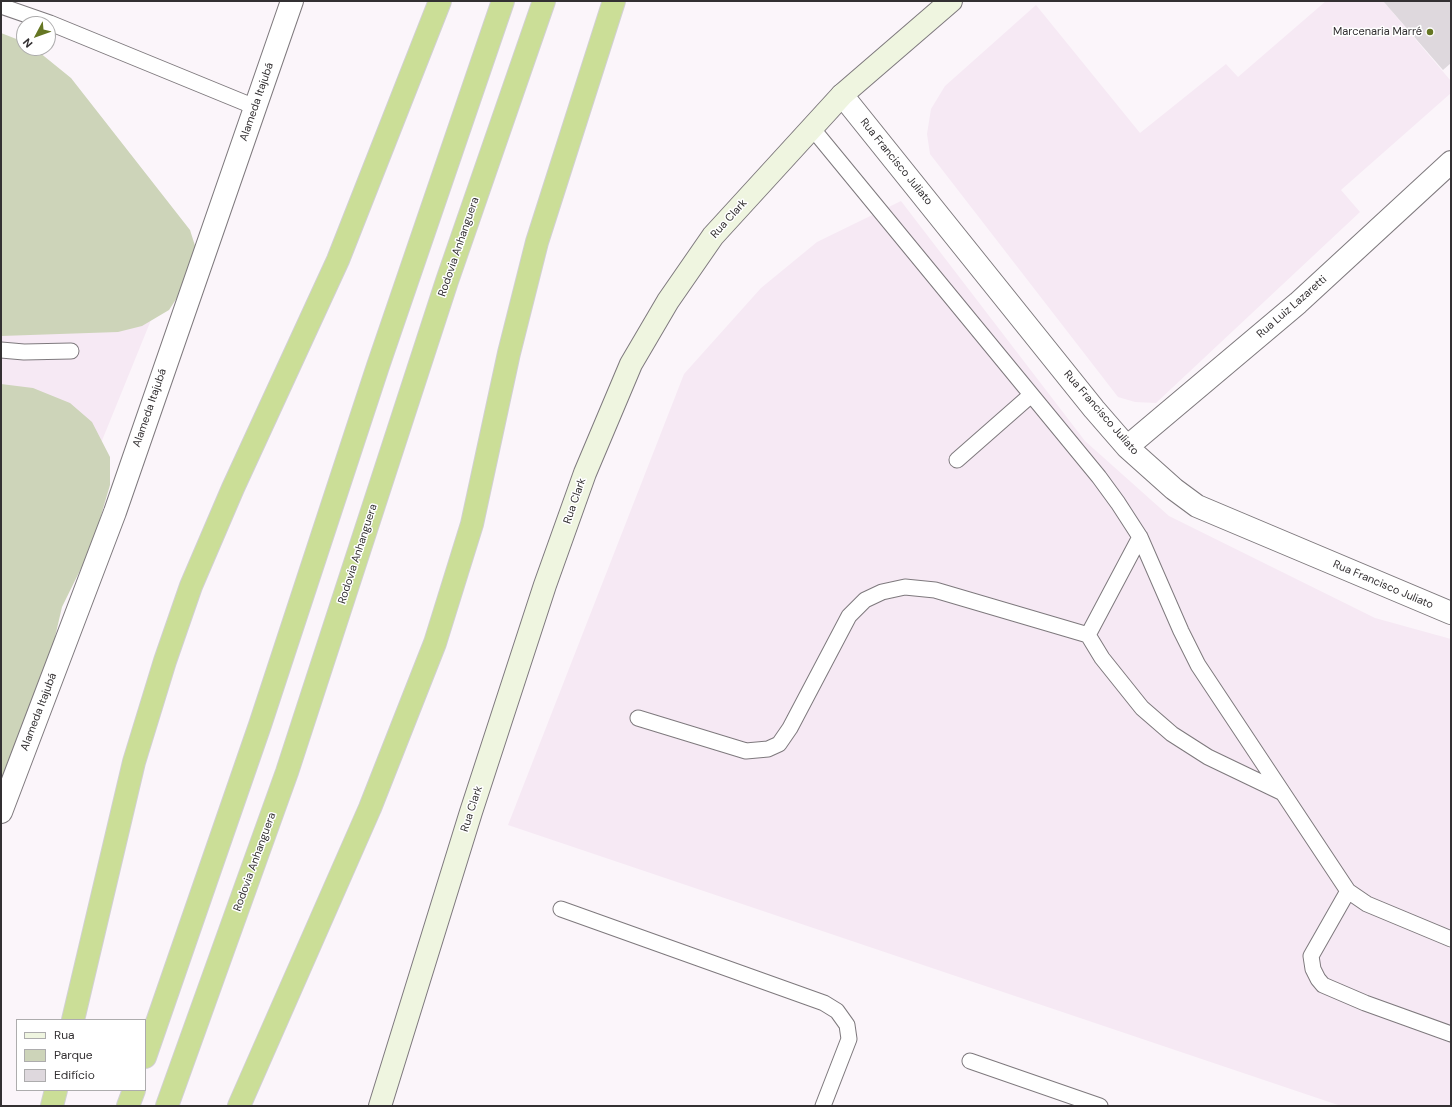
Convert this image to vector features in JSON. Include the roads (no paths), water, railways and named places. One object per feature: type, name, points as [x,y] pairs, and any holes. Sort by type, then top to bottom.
[{"type":"highway","points":[[73,1019],[134,762],[165,661],[191,586],[233,488],[338,260],[440,1]]},
{"type":"highway","points":[[146,1054],[260,725],[378,366],[503,1]]},
{"type":"highway","name":"Rodovia Anhanguera","points":[[167,1106],[287,772],[447,281],[544,1]]},
{"type":"highway","points":[[239,1106],[370,808],[435,644],[472,524],[509,353],[537,242],[614,1]]},
{"type":"highway","points":[[52,1106],[56,1091]]},
{"type":"highway","points":[[128,1106],[134,1091]]},
{"type":"street","name":"Alameda Itajubá","points":[[1,812],[115,512],[292,1]]},
{"type":"street","name":"Rua Clark","points":[[380,1106],[469,820],[545,585],[585,473],[631,364],[668,301],[713,236],[842,95],[951,1]]},
{"type":"street","name":"Rua Francisco Juliato","points":[[842,95],[1128,447],[1174,489],[1197,506],[1451,613]]},
{"type":"street","name":"Rua Luiz Lazaretti","points":[[1128,447],[1298,303],[1451,162]]},
{"type":"lane","points":[[1,6],[50,23],[255,107]]},
{"type":"lane","points":[[812,128],[1098,477],[1140,537],[1180,631],[1198,665],[1348,891],[1368,904],[1451,939]]},
{"type":"lane","points":[[1,350],[24,352],[71,351]]},
{"type":"lane","points":[[957,460],[1031,396]]},
{"type":"lane","points":[[1088,635],[1140,537]]},
{"type":"lane","points":[[638,718],[746,751],[768,749],[779,744],[790,728],[849,616],[865,600],[882,592],[905,587],[935,590],[1088,635],[1102,658],[1142,708],[1172,734],[1208,757],[1281,792]]},
{"type":"lane","points":[[1348,891],[1311,956],[1312,969],[1318,979],[1324,985],[1365,1003],[1451,1034]]},
{"type":"lane","points":[[560,909],[824,1003],[837,1011],[847,1025],[849,1039],[823,1106]]},
{"type":"lane","points":[[970,1061],[1100,1106]]},
{"type":"place","name":"Marcenaria Marré","points":[[1430,32]]}]
